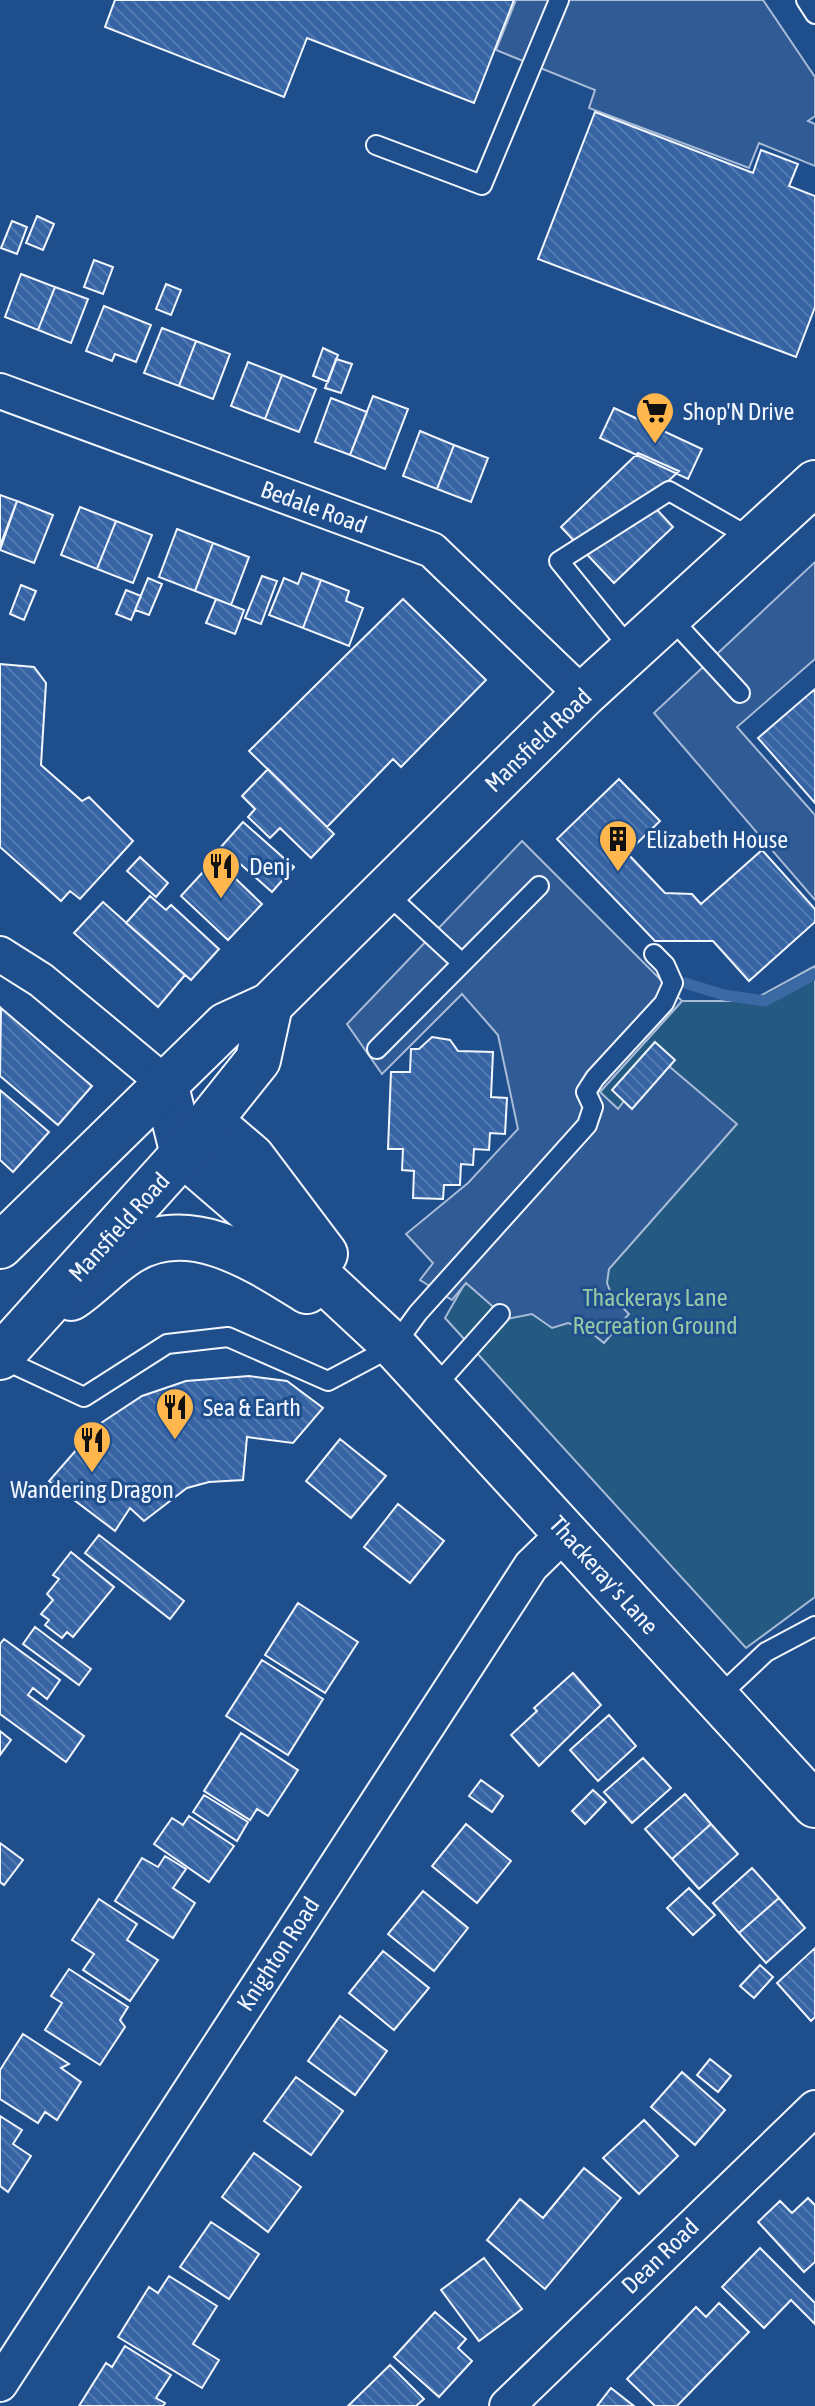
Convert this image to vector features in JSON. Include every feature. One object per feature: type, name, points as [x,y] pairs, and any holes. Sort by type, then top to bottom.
[{"type":"main road","name":"Mansfield Road","points":[[0,1246],[226,1025],[270,1005],[583,695],[815,483]]},
{"type":"main road","name":"Mansfield Road","points":[[0,1358],[183,1154],[258,1060],[270,1005]]},
{"type":"main road","name":"Thackeray's Lane","points":[[165,1083],[252,1157],[394,1346]]},
{"type":"main road","points":[[165,1083],[183,1154]]},
{"type":"main road","name":"Thackeray's Lane","points":[[183,1154],[394,1346],[815,1805]]},
{"type":"main road","name":"Thackeray's Lane","points":[[30,1326],[132,1250],[152,1243],[199,1240],[226,1246],[262,1261],[394,1346]]},
{"type":"street","name":"Bedale Road","points":[[0,391],[432,550],[583,695]]},
{"type":"street","points":[[0,954],[41,980],[165,1083]]},
{"type":"street","name":"Knighton Road","points":[[0,2384],[531,1566],[566,1532]]},
{"type":"street","name":"Dean Road","points":[[507,2406],[815,2108]]},
{"type":"lane","points":[[376,145],[482,185],[559,0]]},
{"type":"lane","points":[[806,0],[815,14]]},
{"type":"lane","points":[[632,651],[559,561],[669,491],[755,540]]},
{"type":"lane","points":[[669,616],[740,693]]},
{"type":"lane","points":[[377,1049],[539,886]]},
{"type":"lane","points":[[385,892],[462,963]]},
{"type":"lane","points":[[0,1358],[84,1397],[167,1344],[228,1337],[328,1381],[394,1346],[418,1313],[587,1125],[593,1107],[586,1092],[595,1078],[664,1003],[673,983],[665,965],[654,954]]},
{"type":"lane","points":[[433,1389],[500,1314]]},
{"type":"lane","points":[[716,1699],[766,1652],[815,1626]]},
{"type":"green space","name":"Thackerays Lane Recreation Ground","points":[[815,966],[815,1597],[746,1648],[445,1318],[465,1283],[617,1108],[599,1092],[682,1001],[751,1001]]},
{"type":"shaded area","points":[[516,0],[763,0],[815,77],[815,116],[808,121],[815,124],[815,166],[759,143],[749,168],[589,108],[595,90],[496,50]]},
{"type":"shaded area","points":[[815,562],[815,659],[737,727],[815,815],[815,900],[654,713]]},
{"type":"shaded area","points":[[522,841],[682,1001],[600,1092],[618,1109],[657,1056],[737,1124],[609,1269],[607,1283],[612,1296],[629,1314],[604,1343],[588,1330],[568,1323],[552,1328],[532,1314],[507,1319],[466,1283],[452,1300],[420,1280],[433,1263],[406,1234],[468,1183],[518,1129],[498,1035],[462,994],[382,1074],[347,1024]]},
{"type":"building","points":[[115,0],[514,0],[474,103],[307,38],[284,97],[105,27]]},
{"type":"building","points":[[595,112],[753,173],[761,150],[798,164],[789,186],[815,196],[815,307],[796,357],[538,259]]},
{"type":"building","points":[[37,216],[54,224],[43,250],[26,243]]},
{"type":"building","points":[[12,221],[27,227],[17,254],[1,248]]},
{"type":"building","points":[[94,260],[113,267],[103,294],[84,287]]},
{"type":"building","points":[[21,274],[55,287],[38,330],[5,317]]},
{"type":"building","points":[[166,284],[181,290],[171,315],[156,309]]},
{"type":"building","points":[[55,287],[88,299],[71,343],[38,330]]},
{"type":"building","points":[[104,306],[151,325],[136,362],[115,354],[112,361],[86,351]]},
{"type":"building","points":[[162,328],[196,341],[179,386],[144,373]]},
{"type":"building","points":[[196,341],[230,354],[213,399],[179,386]]},
{"type":"building","points":[[323,348],[338,355],[328,382],[313,376]]},
{"type":"building","points":[[336,359],[352,364],[341,393],[325,388]]},
{"type":"building","points":[[248,362],[282,375],[265,419],[231,406]]},
{"type":"building","points":[[282,375],[316,389],[299,432],[265,419]]},
{"type":"building","points":[[373,396],[408,409],[385,469],[350,455]]},
{"type":"building","points":[[331,398],[367,412],[350,455],[315,442]]},
{"type":"building","name":"Shop'N Drive","points":[[614,408],[702,449],[688,479],[600,438]]},
{"type":"building","points":[[420,431],[454,445],[437,489],[403,476]]},
{"type":"building","points":[[454,445],[488,458],[471,502],[437,489]]},
{"type":"building","points":[[638,453],[679,471],[648,500],[673,527],[614,583],[561,527]]},
{"type":"building","points":[[0,495],[17,501],[0,546]]},
{"type":"building","points":[[17,501],[53,515],[34,563],[0,550]]},
{"type":"building","points":[[80,507],[116,521],[97,569],[61,555]]},
{"type":"building","points":[[116,521],[152,535],[133,583],[97,569]]},
{"type":"building","points":[[177,529],[213,543],[195,591],[159,577]]},
{"type":"building","points":[[213,543],[249,557],[231,605],[195,591]]},
{"type":"building","points":[[302,573],[321,580],[303,628],[269,615],[284,578],[298,584]]},
{"type":"building","points":[[262,576],[277,581],[261,624],[245,618]]},
{"type":"building","points":[[148,578],[162,584],[149,615],[135,610]]},
{"type":"building","points":[[321,580],[349,591],[346,601],[363,608],[349,646],[303,628]]},
{"type":"building","points":[[21,585],[36,591],[24,620],[10,614]]},
{"type":"building","points":[[126,590],[141,596],[131,620],[116,614]]},
{"type":"building","points":[[216,599],[244,610],[235,634],[206,623]]},
{"type":"building","points":[[403,599],[486,680],[401,767],[393,759],[327,827],[249,751]]},
{"type":"building","points":[[0,664],[34,667],[46,683],[41,765],[82,801],[89,797],[133,841],[80,899],[70,891],[61,901],[0,847]]},
{"type":"building","points":[[815,689],[815,803],[758,738]]},
{"type":"building","points":[[268,769],[334,834],[311,858],[280,828],[270,838],[248,817],[255,809],[242,796]]},
{"type":"building","name":"Elizabeth House","points":[[619,779],[660,821],[627,853],[665,893],[692,894],[701,904],[762,850],[815,909],[815,922],[749,981],[713,941],[655,941],[557,839]]},
{"type":"building","points":[[243,822],[294,867],[272,892],[221,847]]},
{"type":"building","points":[[140,857],[168,883],[156,897],[127,871]]},
{"type":"building","name":"Denj","points":[[215,859],[262,904],[228,940],[181,896]]},
{"type":"building","points":[[150,896],[166,910],[171,905],[219,949],[191,980],[126,923]]},
{"type":"building","points":[[103,902],[185,975],[158,1007],[74,933]]},
{"type":"building","points":[[1,1008],[92,1086],[58,1125],[0,1076]]},
{"type":"building","points":[[432,1037],[450,1040],[458,1051],[493,1052],[491,1097],[507,1098],[505,1134],[490,1133],[489,1150],[474,1149],[473,1165],[461,1164],[460,1185],[444,1185],[443,1199],[413,1198],[414,1171],[402,1170],[403,1149],[388,1149],[391,1072],[410,1072],[411,1049],[419,1049]]},
{"type":"building","points":[[655,1042],[675,1060],[632,1109],[612,1090]]},
{"type":"building","points":[[0,1090],[49,1132],[13,1172],[0,1160]]},
{"type":"building","points":[[249,1376],[287,1381],[323,1408],[293,1443],[247,1437],[243,1480],[209,1482],[187,1488],[144,1521],[130,1508],[115,1531],[49,1481],[98,1425],[142,1396],[186,1381]]},
{"type":"building","points":[[340,1439],[386,1476],[351,1518],[306,1481]]},
{"type":"building","points":[[398,1504],[444,1541],[410,1583],[364,1547]]},
{"type":"building","points":[[99,1535],[184,1601],[170,1619],[85,1553]]},
{"type":"building","points":[[71,1552],[114,1587],[73,1637],[67,1632],[62,1638],[45,1625],[49,1620],[41,1614],[53,1600],[47,1594],[59,1579],[53,1575]]},
{"type":"building","points":[[298,1603],[358,1642],[325,1693],[265,1655]]},
{"type":"building","points":[[35,1627],[91,1669],[79,1685],[23,1644]]},
{"type":"building","points":[[4,1639],[60,1680],[47,1699],[33,1688],[28,1695],[84,1736],[66,1762],[0,1714],[0,1644]]},
{"type":"building","points":[[262,1660],[323,1699],[288,1755],[226,1716]]},
{"type":"building","points":[[573,1673],[601,1705],[539,1766],[511,1735],[537,1711],[534,1708]]},
{"type":"building","points":[[609,1715],[636,1746],[598,1781],[570,1750]]},
{"type":"building","points":[[0,1731],[11,1740],[0,1755]]},
{"type":"building","points":[[241,1733],[298,1770],[268,1816],[257,1809],[250,1820],[204,1791]]},
{"type":"building","points":[[643,1758],[671,1788],[632,1823],[604,1792]]},
{"type":"building","points":[[481,1780],[503,1796],[492,1812],[469,1796]]},
{"type":"building","points":[[593,1790],[606,1802],[585,1824],[572,1811]]},
{"type":"building","points":[[685,1794],[711,1824],[672,1859],[645,1829]]},
{"type":"building","points":[[204,1795],[248,1822],[237,1841],[193,1812]]},
{"type":"building","points":[[189,1816],[234,1846],[209,1882],[154,1844],[172,1818],[183,1825]]},
{"type":"building","points":[[466,1824],[511,1861],[477,1903],[432,1866]]},
{"type":"building","points":[[711,1824],[738,1854],[699,1889],[672,1859]]},
{"type":"building","points":[[0,1843],[23,1860],[4,1885],[0,1882]]},
{"type":"building","points":[[165,1856],[186,1869],[173,1888],[195,1903],[173,1938],[115,1901],[142,1858],[158,1867]]},
{"type":"building","points":[[752,1868],[779,1898],[739,1933],[713,1903]]},
{"type":"building","points":[[689,1888],[715,1915],[693,1935],[667,1908]]},
{"type":"building","points":[[423,1891],[468,1928],[434,1971],[388,1934]]},
{"type":"building","points":[[779,1898],[805,1928],[766,1963],[739,1933]]},
{"type":"building","points":[[99,1899],[137,1924],[127,1940],[158,1960],[130,2001],[83,1970],[94,1954],[72,1940]]},
{"type":"building","points":[[815,1948],[815,2017],[811,2021],[777,1983]]},
{"type":"building","points":[[383,1951],[429,1988],[394,2030],[349,1993]]},
{"type":"building","points":[[760,1965],[773,1977],[754,1998],[740,1986]]},
{"type":"building","points":[[69,1969],[128,2007],[120,2020],[125,2027],[100,2065],[45,2030],[62,2003],[51,1996]]},
{"type":"building","points":[[340,2016],[387,2051],[355,2095],[308,2061]]},
{"type":"building","points":[[23,2034],[69,2064],[61,2068],[81,2082],[57,2120],[45,2112],[38,2123],[0,2099],[0,2070]]},
{"type":"building","points":[[710,2059],[731,2076],[718,2092],[697,2075]]},
{"type":"building","points":[[682,2072],[725,2110],[695,2145],[651,2107]]},
{"type":"building","points":[[296,2077],[343,2111],[311,2155],[264,2121]]},
{"type":"building","points":[[0,2116],[22,2130],[13,2144],[31,2156],[8,2192],[0,2186]]},
{"type":"building","points":[[644,2120],[678,2156],[639,2194],[603,2158]]},
{"type":"building","points":[[254,2153],[301,2187],[268,2232],[222,2197]]},
{"type":"building","points":[[584,2168],[621,2198],[545,2289],[487,2240],[520,2199],[543,2218]]},
{"type":"building","points":[[808,2198],[815,2205],[815,2262],[804,2272],[758,2222],[780,2201],[792,2213]]},
{"type":"building","points":[[211,2222],[259,2254],[229,2299],[180,2267]]},
{"type":"building","points":[[760,2248],[815,2303],[815,2324],[791,2300],[764,2328],[722,2287]]},
{"type":"building","points":[[484,2258],[522,2309],[479,2341],[441,2290]]},
{"type":"building","points":[[169,2276],[217,2306],[193,2344],[219,2360],[202,2388],[118,2337],[149,2287],[158,2293]]},
{"type":"building","points":[[719,2303],[749,2332],[677,2406],[655,2406],[627,2379],[696,2307],[706,2317]]},
{"type":"building","points":[[435,2312],[466,2339],[458,2348],[472,2361],[439,2397],[394,2357]]},
{"type":"building","points":[[125,2346],[171,2375],[156,2398],[165,2403],[163,2406],[79,2406],[106,2363],[112,2367]]},
{"type":"building","points":[[390,2365],[424,2399],[416,2406],[348,2406]]},
{"type":"building","points":[[611,2388],[634,2406],[597,2406]]},
{"type":"waterway","points":[[685,983],[724,995],[765,1001],[815,974]]},
{"type":"place","name":"Shop'N Drive","points":[[655,445]]},
{"type":"place","name":"Elizabeth House","points":[[618,873]]},
{"type":"place","name":"Denj","points":[[221,900]]},
{"type":"place","name":"Sea & Earth","points":[[175,1441]]},
{"type":"place","name":"Wandering Dragon","points":[[92,1474]]}]
